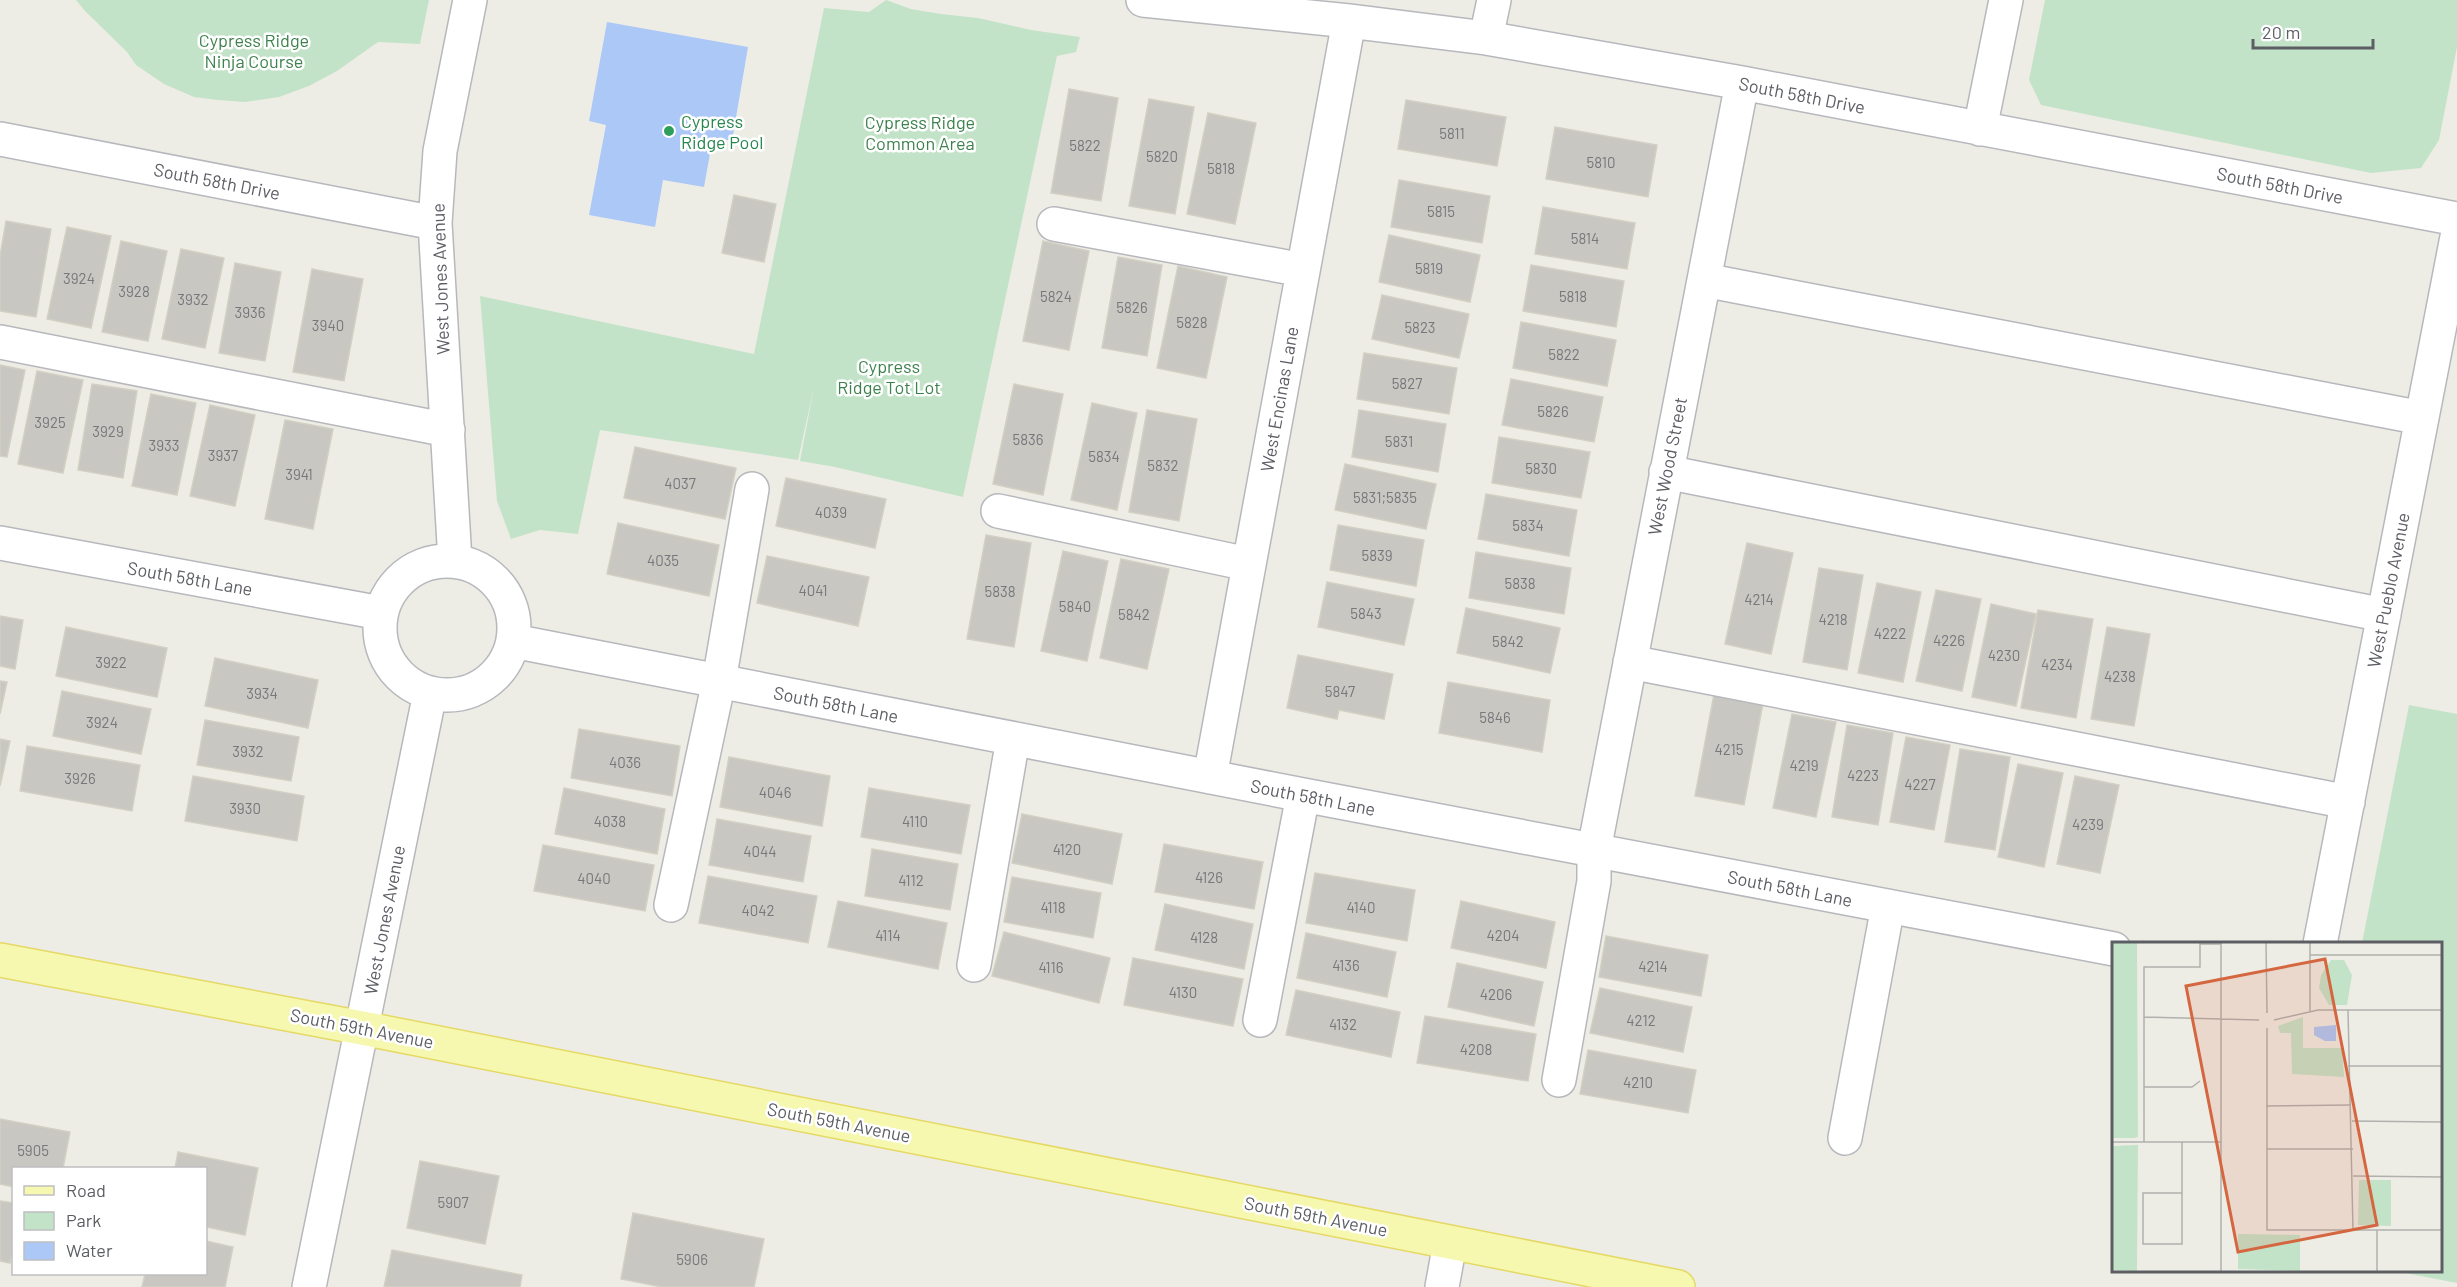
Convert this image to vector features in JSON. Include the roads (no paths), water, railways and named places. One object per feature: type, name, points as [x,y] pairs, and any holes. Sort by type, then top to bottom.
[{"type":"main road","name":"South 59th Avenue","points":[[0,960],[362,1028],[1678,1287]]},
{"type":"street","name":"West Jones Avenue","points":[[455,561],[435,224],[440,151],[470,0]]},
{"type":"street","name":"South 58th Drive","points":[[1143,0],[1349,21],[1486,38],[1742,83],[2457,219]]},
{"type":"street","points":[[1486,38],[1494,0]]},
{"type":"street","points":[[1980,129],[2006,0]]},
{"type":"street","name":"West Encinas Lane","points":[[1210,777],[1349,21]]},
{"type":"street","name":"West Wood Street","points":[[1559,1080],[1594,881],[1594,850],[1742,83]]},
{"type":"street","name":"South 58th Drive","points":[[0,139],[435,224]]},
{"type":"street","points":[[1054,224],[1303,270]]},
{"type":"street","name":"West Pueblo Avenue","points":[[2320,942],[2456,248]]},
{"type":"street","points":[[1704,280],[2422,417]]},
{"type":"street","points":[[0,342],[448,430]]},
{"type":"street","points":[[1666,472],[2384,615]]},
{"type":"street","points":[[671,905],[718,681],[752,489]]},
{"type":"street","points":[[998,511],[1248,564]]},
{"type":"street","name":"South 58th Lane","points":[[0,543],[381,613]]},
{"type":"street","points":[[435,561],[455,561],[476,567],[494,580],[507,597],[514,619],[513,641],[505,662],[491,679],[473,691],[451,695],[430,693],[411,685],[395,672],[384,654],[380,633],[381,613],[388,595],[400,579],[416,567],[435,561]]},
{"type":"street","name":"South 58th Lane","points":[[513,641],[1303,795],[2112,949]]},
{"type":"street","points":[[1630,662],[2348,802]]},
{"type":"street","name":"West Jones Avenue","points":[[309,1287],[430,693]]},
{"type":"street","points":[[974,965],[1013,739]]},
{"type":"street","points":[[1260,1020],[1303,795]]},
{"type":"street","points":[[1845,1138],[1888,906]]},
{"type":"street","points":[[1442,1287],[1450,1243]]},
{"type":"water","name":"Cypress Ridge Pool","points":[[607,22],[748,47],[732,141],[713,137],[704,187],[663,180],[655,227],[589,215],[606,125],[589,121]]},
{"type":"place","name":"Cypress Ridge Pool","points":[[669,131]]},
{"type":"park label","name":"Cypress Ridge Ninja Course","points":[[254,50]]},
{"type":"park label","name":"Cypress Ridge Common Area","points":[[920,132]]},
{"type":"park label","name":"Cypress Ridge Tot Lot","points":[[889,376]]}]
